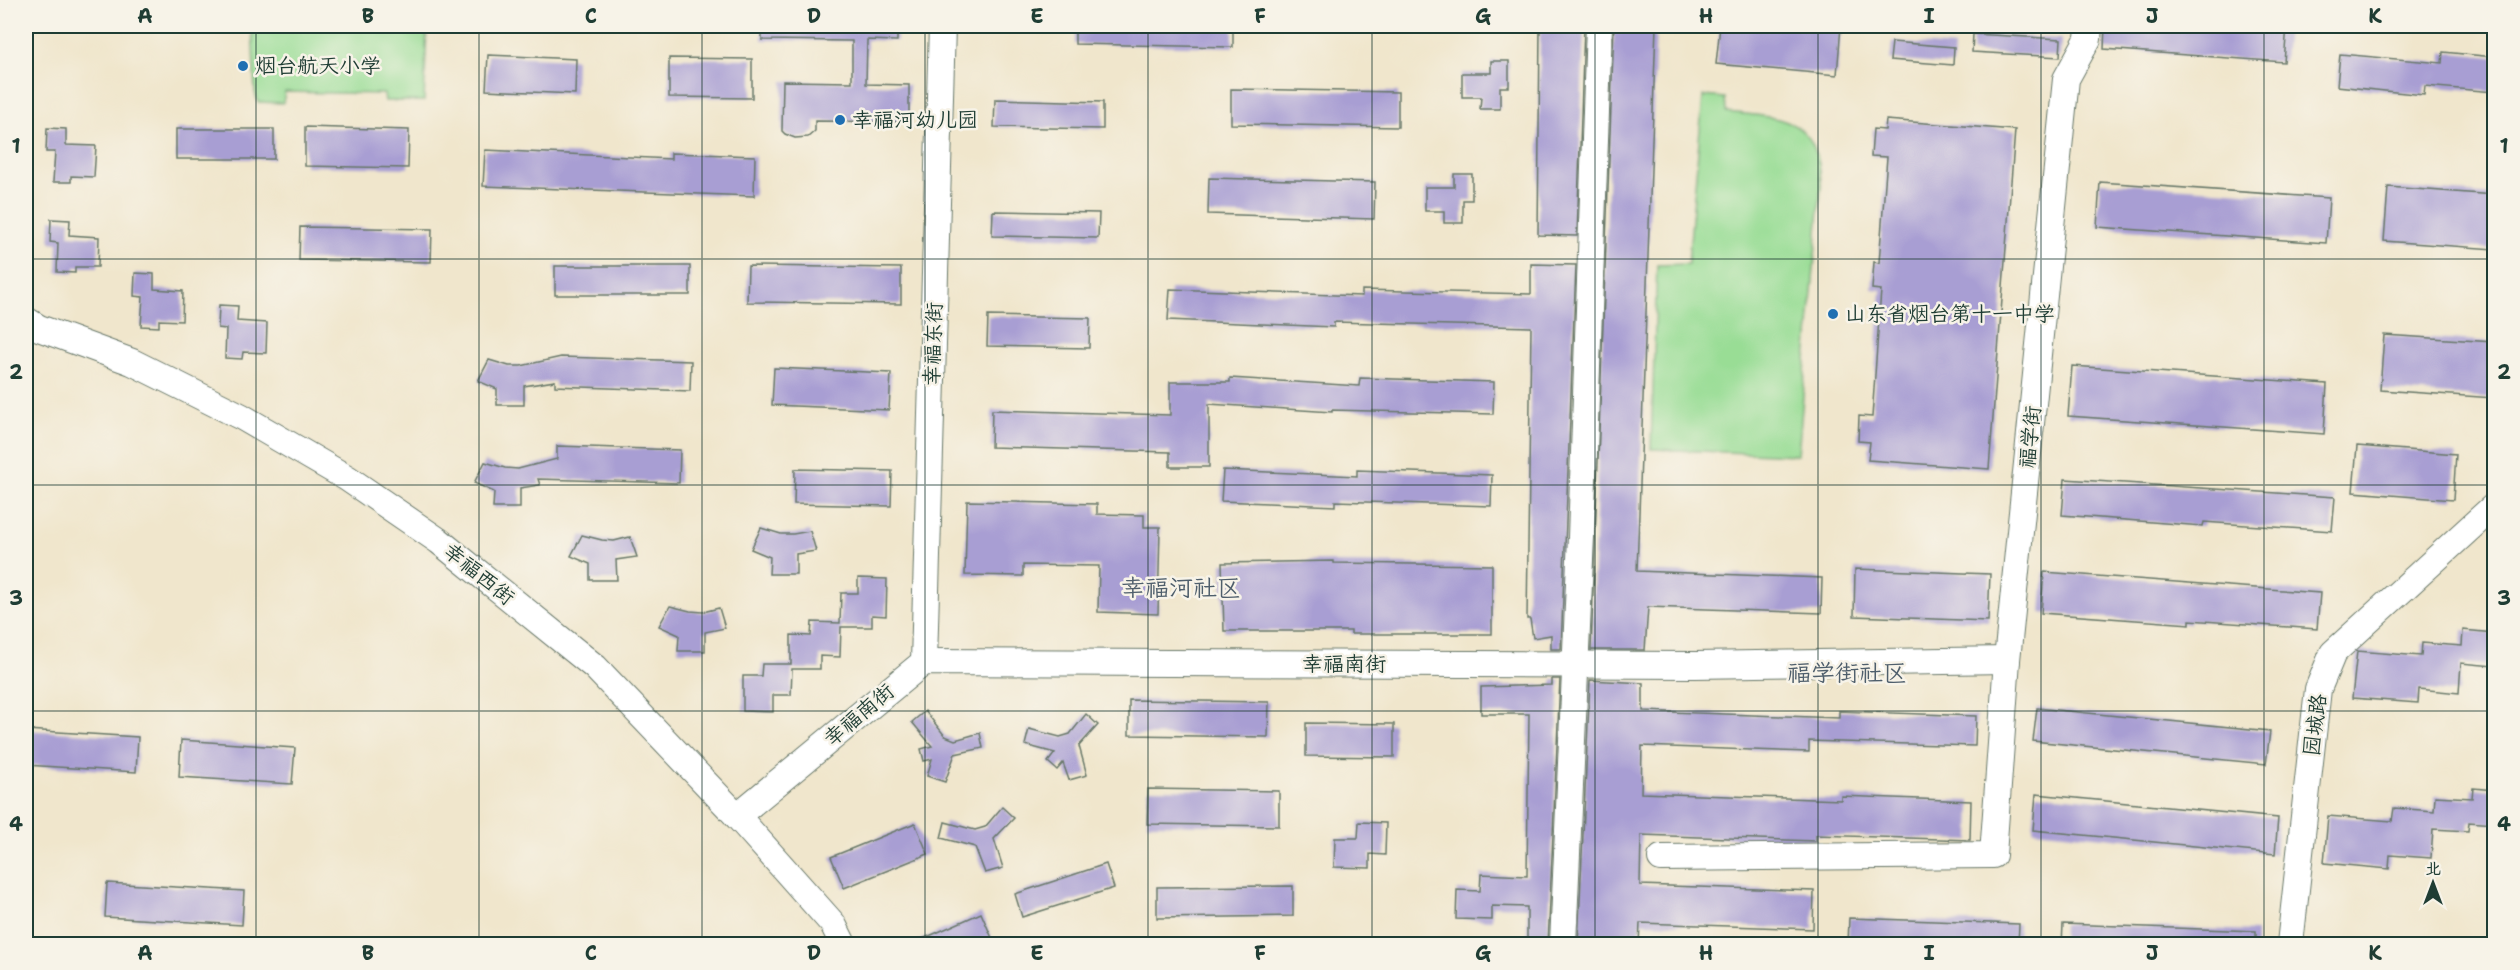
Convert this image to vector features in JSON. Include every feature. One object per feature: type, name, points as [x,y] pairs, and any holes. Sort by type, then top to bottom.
[{"type":"street","name":"幸福东街","points":[[924,662],[942,26]]},
{"type":"street","points":[[1563,945],[1581,548],[1599,26]]},
{"type":"street","name":"福学街","points":[[1661,858],[1993,855],[2007,660],[2066,79],[2088,39],[2089,26]]},
{"type":"street","name":"幸福西街","points":[[26,320],[39,328],[132,362],[242,417],[347,478],[439,541],[595,667],[737,816],[833,924],[843,945]]},
{"type":"street","name":"园城路","points":[[2290,945],[2318,689],[2333,653],[2494,506]]},
{"type":"street","name":"幸福南街","points":[[737,816],[924,662],[1695,665],[2007,660]]},
{"type":"green space","points":[[252,26],[427,26],[424,101],[385,101],[384,94],[285,92],[283,103],[258,102],[255,92]]},
{"type":"green space","points":[[1703,96],[1725,98],[1726,112],[1765,116],[1795,125],[1813,146],[1819,163],[1821,186],[1798,455],[1651,449],[1657,265],[1688,264]]},
{"type":"building","points":[[762,26],[897,26],[897,41],[867,40],[866,84],[909,85],[909,122],[815,121],[815,131],[808,137],[795,138],[785,134],[782,131],[783,81],[852,82],[852,41],[762,40]]},
{"type":"building","points":[[1075,26],[1233,26],[1233,47],[1075,44]]},
{"type":"building","points":[[1540,26],[1584,26],[1577,236],[1538,235]]},
{"type":"building","points":[[1614,26],[1656,26],[1637,571],[1822,578],[1821,613],[1648,607],[1645,650],[1591,650]]},
{"type":"building","points":[[1720,26],[1841,26],[1837,75],[1716,64]]},
{"type":"building","points":[[2105,26],[2287,26],[2284,62],[2104,49]]},
{"type":"building","points":[[1973,34],[2061,39],[2060,57],[1972,52]]},
{"type":"building","points":[[1892,42],[1954,47],[1953,65],[1890,60]]},
{"type":"building","points":[[2443,52],[2494,57],[2494,92],[2425,86],[2424,95],[2337,86],[2340,54],[2442,63]]},
{"type":"building","points":[[488,55],[576,59],[575,94],[486,90]]},
{"type":"building","points":[[669,58],[752,59],[752,98],[669,97]]},
{"type":"building","points":[[1491,61],[1509,61],[1509,87],[1500,87],[1500,109],[1480,109],[1481,97],[1462,97],[1462,73],[1491,73]]},
{"type":"building","points":[[1231,89],[1398,92],[1398,127],[1231,124]]},
{"type":"building","points":[[995,99],[1103,102],[1103,129],[994,127]]},
{"type":"building","points":[[1886,120],[2015,130],[1989,469],[1868,460],[1870,442],[1858,441],[1859,416],[1872,417],[1881,290],[1872,289],[1874,262],[1879,263],[1887,157],[1871,156],[1873,129],[1885,130]]},
{"type":"building","points":[[305,127],[409,130],[408,168],[305,166]]},
{"type":"building","points":[[47,128],[66,129],[66,145],[96,146],[94,177],[71,176],[71,182],[53,182],[55,152],[46,152]]},
{"type":"building","points":[[176,129],[274,129],[274,159],[176,159]]},
{"type":"building","points":[[485,150],[671,159],[671,153],[755,156],[754,196],[483,186]]},
{"type":"building","points":[[1454,174],[1472,174],[1472,200],[1463,200],[1463,223],[1444,223],[1444,211],[1425,211],[1425,187],[1454,187]]},
{"type":"building","points":[[1209,178],[1375,182],[1374,219],[1208,214]]},
{"type":"building","points":[[2100,182],[2329,198],[2326,243],[2097,227]]},
{"type":"building","points":[[2388,187],[2494,195],[2494,249],[2384,241]]},
{"type":"building","points":[[993,211],[1099,213],[1098,238],[992,236]]},
{"type":"building","points":[[51,219],[70,220],[69,235],[99,237],[98,267],[75,267],[75,273],[57,272],[58,243],[50,242]]},
{"type":"building","points":[[300,227],[432,229],[431,262],[299,260]]},
{"type":"building","points":[[1531,264],[1576,265],[1561,649],[1551,649],[1551,635],[1533,638],[1530,619],[1527,619],[1531,327],[1334,322],[1334,327],[1168,320],[1170,289],[1362,296],[1362,290],[1531,294]]},
{"type":"building","points":[[555,266],[690,266],[690,295],[555,295]]},
{"type":"building","points":[[748,266],[901,268],[901,304],[747,302]]},
{"type":"building","points":[[135,273],[154,274],[154,289],[183,291],[182,321],[159,320],[159,327],[141,326],[143,297],[134,296]]},
{"type":"building","points":[[219,305],[238,306],[237,321],[267,323],[266,353],[243,352],[242,359],[225,358],[226,329],[218,328]]},
{"type":"building","points":[[988,316],[1090,318],[1089,348],[987,346]]},
{"type":"building","points":[[2384,335],[2494,342],[2494,398],[2380,390]]},
{"type":"building","points":[[561,357],[691,361],[690,391],[555,386],[555,381],[524,386],[524,405],[497,405],[497,389],[478,381],[489,360],[509,366],[521,366]]},
{"type":"building","points":[[2072,366],[2327,384],[2324,434],[2068,416]]},
{"type":"building","points":[[774,368],[891,373],[889,410],[772,405]]},
{"type":"building","points":[[1230,378],[1359,386],[1360,378],[1494,382],[1493,414],[1332,410],[1332,412],[1209,404],[1209,467],[1170,467],[1170,452],[991,447],[992,410],[1170,415],[1170,382],[1230,382]]},
{"type":"building","points":[[557,446],[680,450],[679,483],[538,479],[540,485],[520,488],[520,508],[493,508],[494,492],[474,483],[485,462],[518,469],[557,459]]},
{"type":"building","points":[[2357,446],[2456,454],[2453,500],[2353,492]]},
{"type":"building","points":[[795,469],[892,471],[891,506],[794,504]]},
{"type":"building","points":[[1223,470],[1357,476],[1357,470],[1492,475],[1491,506],[1335,501],[1335,506],[1221,501]]},
{"type":"building","points":[[2065,479],[2335,497],[2332,531],[2204,522],[2203,526],[2062,515]]},
{"type":"building","points":[[967,501],[1097,504],[1097,514],[1144,515],[1144,527],[1160,527],[1158,614],[1098,612],[1099,566],[1023,565],[1023,576],[965,575]]},
{"type":"building","points":[[761,528],[781,534],[810,531],[816,551],[796,554],[796,574],[769,574],[770,557],[751,549]]},
{"type":"building","points":[[582,535],[614,541],[630,537],[637,557],[616,560],[617,580],[590,580],[590,564],[571,556]]},
{"type":"building","points":[[1334,561],[1334,563],[1492,565],[1492,634],[1224,631],[1222,563]]},
{"type":"building","points":[[1855,569],[1990,574],[1988,621],[1854,616]]},
{"type":"building","points":[[2044,572],[2320,593],[2317,629],[2190,620],[2190,624],[2041,613]]},
{"type":"building","points":[[858,578],[887,579],[886,616],[872,615],[872,627],[841,627],[840,657],[820,656],[820,669],[792,669],[791,695],[773,695],[773,712],[743,711],[743,676],[761,676],[762,664],[791,664],[791,635],[811,636],[812,622],[840,623],[841,593],[858,593]]},
{"type":"building","points":[[670,606],[703,612],[719,608],[725,628],[705,632],[705,651],[678,651],[679,635],[659,626]]},
{"type":"building","points":[[2463,630],[2494,633],[2494,666],[2461,663],[2459,693],[2419,689],[2418,703],[2352,698],[2357,651],[2421,656],[2422,643],[2462,646]]},
{"type":"building","points":[[1552,679],[1560,679],[1548,945],[1527,945],[1527,907],[1492,906],[1492,920],[1456,919],[1457,890],[1480,891],[1481,874],[1527,876],[1529,714],[1481,714],[1481,687],[1552,685]]},
{"type":"building","points":[[1590,680],[1643,683],[1643,711],[1839,718],[1839,711],[1976,716],[1975,746],[1809,741],[1809,752],[1642,746],[1641,793],[1841,800],[1841,796],[1971,801],[1970,840],[1816,835],[1816,841],[1641,835],[1640,885],[1814,891],[1813,929],[1640,923],[1639,945],[1578,945]]},
{"type":"building","points":[[1129,700],[1269,702],[1268,737],[1129,735]]},
{"type":"building","points":[[2037,708],[2270,731],[2266,764],[2033,741]]},
{"type":"building","points":[[925,711],[945,736],[955,740],[980,733],[983,748],[955,754],[945,782],[927,776],[932,759],[924,761],[921,749],[932,746],[912,722]]},
{"type":"building","points":[[1086,714],[1098,725],[1079,746],[1087,775],[1069,780],[1063,763],[1057,770],[1048,762],[1055,753],[1025,745],[1029,729],[1060,737],[1070,734]]},
{"type":"building","points":[[1306,723],[1394,724],[1394,757],[1306,756]]},
{"type":"building","points":[[26,730],[138,737],[136,772],[26,765]]},
{"type":"building","points":[[181,740],[295,748],[292,784],[179,777]]},
{"type":"building","points":[[2473,788],[2494,790],[2494,824],[2469,822],[2468,831],[2433,829],[2431,858],[2390,855],[2389,869],[2324,863],[2328,816],[2392,821],[2394,808],[2434,811],[2435,796],[2472,798]]},
{"type":"building","points":[[1148,789],[1279,791],[1279,826],[1147,824]]},
{"type":"building","points":[[2036,794],[2278,818],[2275,854],[2033,830]]},
{"type":"building","points":[[1002,807],[1014,818],[994,839],[1003,868],[985,873],[975,847],[941,838],[945,822],[975,830],[985,827]]},
{"type":"building","points":[[1359,822],[1386,823],[1385,855],[1370,854],[1370,868],[1334,867],[1335,838],[1358,838]]},
{"type":"building","points":[[915,823],[928,854],[844,888],[831,857]]},
{"type":"building","points":[[1106,864],[1114,888],[1022,917],[1015,894]]},
{"type":"building","points":[[107,883],[244,891],[242,925],[105,917]]},
{"type":"building","points":[[1293,886],[1293,916],[1157,918],[1157,887]]},
{"type":"building","points":[[981,913],[992,938],[977,945],[909,945]]},
{"type":"building","points":[[1849,918],[2019,924],[2018,945],[1848,945]]},
{"type":"building","points":[[2063,924],[2256,931],[2256,945],[2062,945]]},
{"type":"place","name":"烟台航天小学","points":[[243,66]]},
{"type":"place","name":"幸福河幼儿园","points":[[840,120]]},
{"type":"place","name":"山东省烟台第十一中学","points":[[1833,314]]},
{"type":"district","name":"幸福河社区","points":[[1181,588]]},
{"type":"district","name":"福学街社区","points":[[1847,673]]}]
